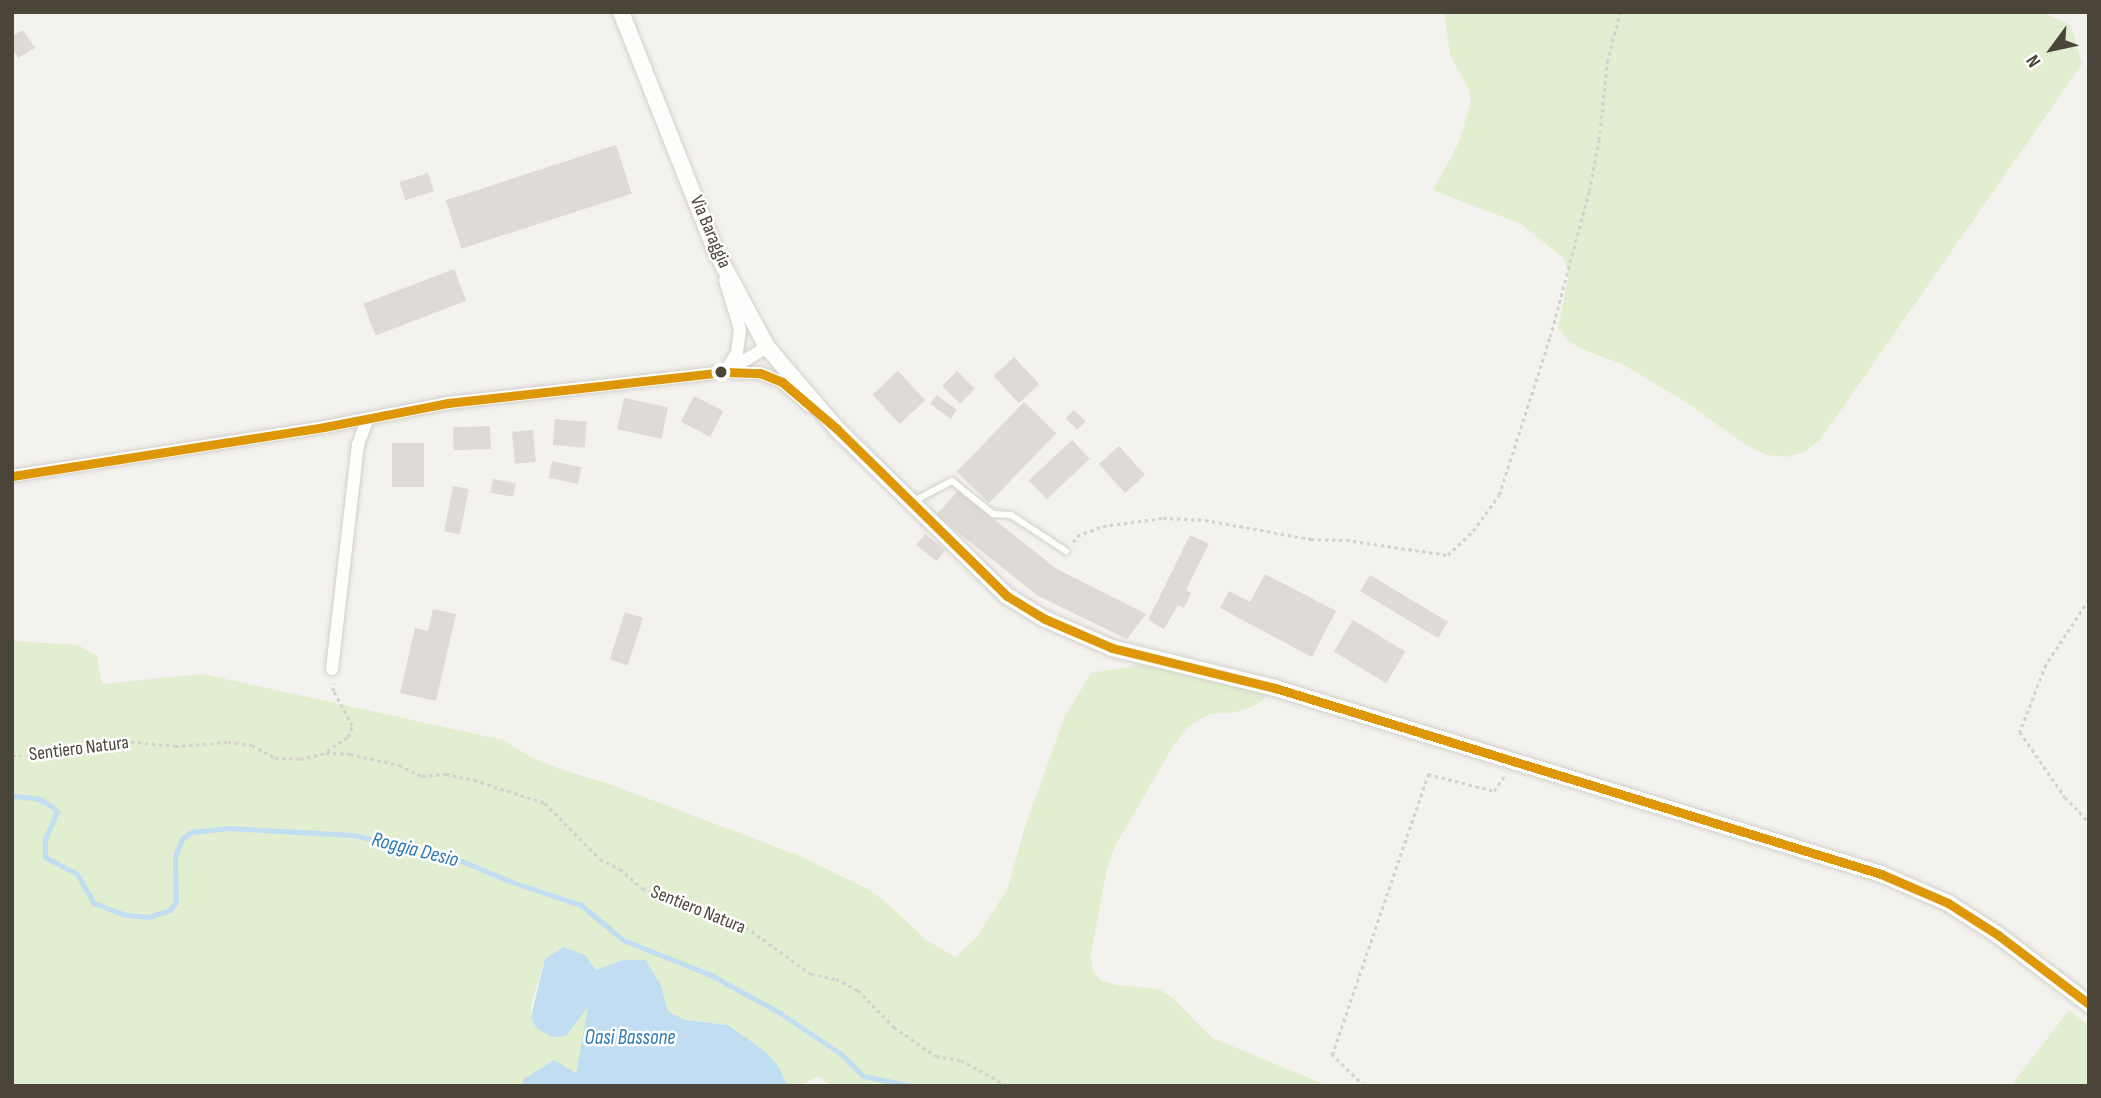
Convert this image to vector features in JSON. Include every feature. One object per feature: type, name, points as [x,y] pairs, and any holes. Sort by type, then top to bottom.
[{"type":"street","name":"Via Baraggia","points":[[621,12],[717,253],[767,347],[837,429]]},
{"type":"street","points":[[717,253],[740,329],[737,353],[725,372]]},
{"type":"street","points":[[725,372],[767,347]]},
{"type":"street","name":"Via Baraggia","points":[[12,475],[367,420],[448,403],[725,372],[760,373],[782,382],[837,429],[1007,596],[1045,619],[1101,643],[1275,688],[1881,874],[1948,903],[1998,935],[2089,1004]]},
{"type":"street","points":[[332,669],[358,445],[367,420]]},
{"type":"lane","points":[[911,503],[952,481],[993,514],[1011,515],[1066,551]]},
{"type":"path","points":[[1066,551],[1077,536],[1103,526],[1163,518],[1205,520],[1311,539],[1346,540],[1448,555],[1473,531],[1499,495],[1550,337],[1589,191],[1599,139],[1607,62],[1620,12]]},
{"type":"path","points":[[2089,600],[2046,665],[2020,732],[2065,797],[2089,822]]},
{"type":"path","points":[[326,753],[348,737],[352,726],[334,691],[332,669]]},
{"type":"path","name":"Sentiero Natura","points":[[12,755],[50,756],[76,747],[102,749],[124,741],[175,746],[228,742],[252,745],[275,758],[300,759],[326,753],[350,754],[399,765],[422,776],[446,774],[474,780],[545,803],[600,859],[620,869],[642,888],[746,927],[811,974],[836,979],[858,990],[894,1027],[936,1056],[961,1060],[1008,1086]]},
{"type":"path","points":[[1364,1086],[1332,1055],[1428,774],[1494,790],[1514,761]]},
{"type":"green space","points":[[1444,12],[2040,12],[2071,25],[2082,64],[1820,440],[1804,452],[1786,457],[1767,455],[1746,445],[1687,403],[1622,364],[1581,349],[1570,342],[1558,328],[1569,274],[1564,259],[1521,224],[1433,190],[1458,144],[1471,102],[1469,90],[1450,55]]},
{"type":"green space","points":[[12,641],[78,645],[97,656],[102,684],[203,674],[503,740],[534,759],[557,768],[615,786],[800,856],[868,889],[925,939],[955,957],[976,938],[1008,888],[1024,830],[1064,718],[1091,673],[1142,665],[1274,684],[1263,700],[1254,706],[1236,712],[1210,714],[1197,721],[1188,727],[1172,748],[1115,846],[1107,869],[1091,953],[1092,969],[1100,980],[1116,985],[1159,989],[1174,999],[1212,1038],[1329,1086],[831,1086],[818,1076],[800,1086],[786,1083],[779,1067],[728,1025],[685,1020],[668,1011],[661,986],[622,960],[596,970],[585,955],[545,959],[531,1005],[531,1017],[589,1005],[576,1073],[524,1079],[521,1086],[12,1086]]},
{"type":"green space","points":[[2069,1010],[2089,1026],[2089,1086],[2011,1086]]},
{"type":"water","name":"Oasi Bassone","points":[[563,947],[585,955],[596,970],[622,960],[646,960],[661,986],[668,1011],[685,1020],[728,1025],[767,1053],[779,1067],[786,1083],[800,1086],[521,1086],[524,1079],[554,1060],[576,1073],[588,1007],[566,1036],[553,1037],[537,1029],[531,1017],[545,959]]},
{"type":"building","points":[[23,30],[35,48],[18,58],[12,48],[12,36]]},
{"type":"building","points":[[616,145],[632,194],[462,249],[446,200]]},
{"type":"building","points":[[428,173],[434,191],[405,200],[399,182]]},
{"type":"building","points":[[454,269],[466,301],[376,336],[363,304]]},
{"type":"building","points":[[1014,357],[1039,384],[1019,403],[994,376]]},
{"type":"building","points":[[898,371],[925,400],[900,424],[872,395]]},
{"type":"building","points":[[957,371],[975,389],[960,404],[942,386]]},
{"type":"building","points":[[937,395],[957,410],[950,419],[930,404]]},
{"type":"building","points":[[694,396],[723,411],[710,437],[681,422]]},
{"type":"building","points":[[624,398],[668,407],[661,439],[617,429]]},
{"type":"building","points":[[1024,402],[1056,433],[989,503],[957,472]]},
{"type":"building","points":[[1074,410],[1086,421],[1078,430],[1066,419]]},
{"type":"building","points":[[555,419],[587,422],[585,448],[553,445]]},
{"type":"building","points":[[490,426],[491,449],[454,450],[453,427]]},
{"type":"building","points":[[533,430],[536,462],[515,464],[512,432]]},
{"type":"building","points":[[1072,440],[1090,459],[1047,499],[1029,480]]},
{"type":"building","points":[[392,443],[424,443],[424,487],[392,487]]},
{"type":"building","points":[[1119,446],[1145,475],[1125,493],[1099,464]]},
{"type":"building","points":[[552,461],[581,467],[578,484],[548,478]]},
{"type":"building","points":[[493,479],[516,483],[513,497],[491,493]]},
{"type":"building","points":[[453,486],[469,489],[460,534],[444,531]]},
{"type":"building","points":[[958,491],[1057,569],[1146,614],[1127,639],[1038,596],[936,515]]},
{"type":"building","points":[[925,534],[945,550],[936,561],[916,545]]},
{"type":"building","points":[[1190,535],[1209,544],[1186,590],[1191,593],[1184,608],[1178,605],[1164,629],[1148,620]]},
{"type":"building","points":[[1265,574],[1336,611],[1312,657],[1220,608],[1229,591],[1250,602]]},
{"type":"building","points":[[1370,575],[1448,622],[1438,638],[1360,591]]},
{"type":"building","points":[[433,609],[456,614],[436,701],[400,693],[415,628],[428,631]]},
{"type":"building","points":[[625,612],[643,618],[628,665],[610,660]]},
{"type":"building","points":[[1353,620],[1405,651],[1386,683],[1334,652]]},
{"type":"waterway","name":"Roggia Desio","points":[[12,796],[37,798],[53,807],[57,812],[45,839],[45,857],[77,874],[94,903],[126,915],[149,917],[170,910],[176,902],[175,857],[182,839],[191,832],[227,828],[353,835],[452,857],[512,882],[581,905],[623,940],[711,975],[780,1013],[841,1054],[863,1076],[912,1086]]},
{"type":"transit line","points":[[12,476],[324,427],[448,403],[725,372],[760,373],[782,382],[837,429],[1007,596],[1045,619],[1112,648],[1275,688],[1881,874],[1948,903],[1998,935],[2089,1004]]}]
